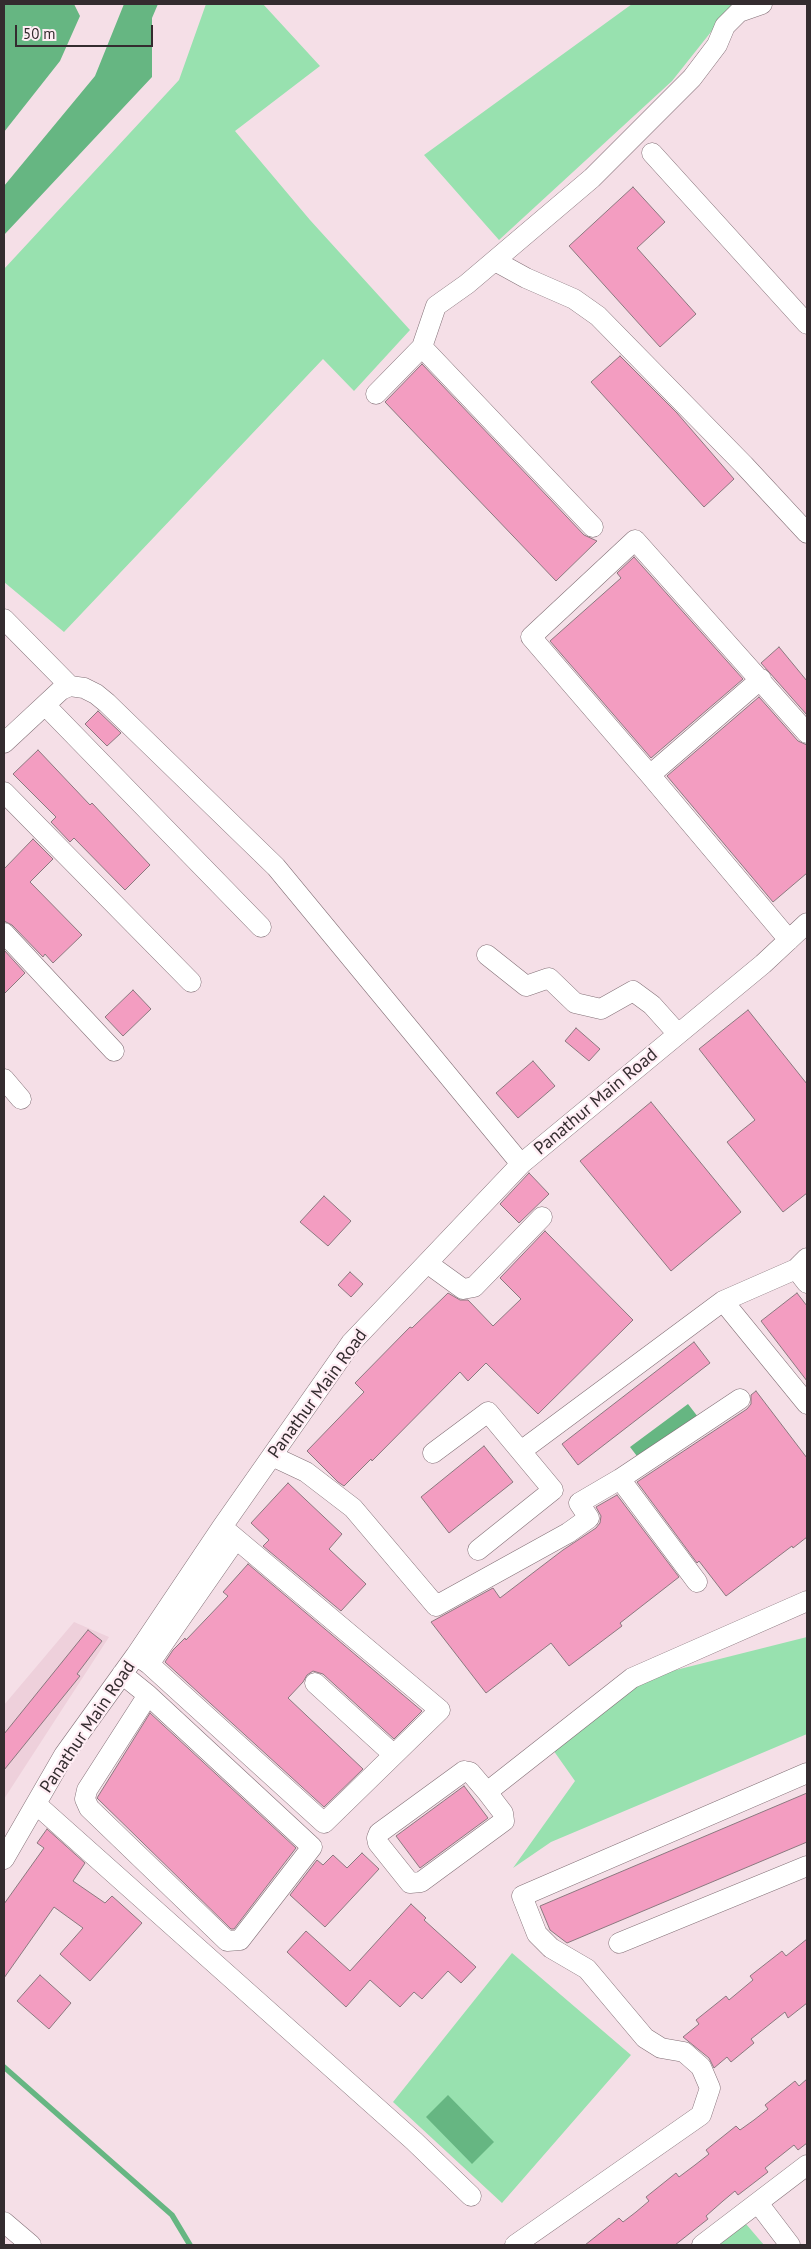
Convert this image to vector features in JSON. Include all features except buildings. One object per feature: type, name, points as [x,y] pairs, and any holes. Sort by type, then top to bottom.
[{"type":"street","points":[[376,394],[422,347],[436,306],[467,284],[592,178],[692,78],[717,45],[725,26],[739,12],[762,4]]},
{"type":"street","points":[[652,153],[807,324]]},
{"type":"street","points":[[495,260],[526,278],[574,299],[598,316],[744,465],[807,533]]},
{"type":"street","points":[[422,347],[593,526]]},
{"type":"street","points":[[788,940],[531,637],[635,540],[807,734]]},
{"type":"street","points":[[4,619],[70,686]]},
{"type":"street","points":[[650,775],[761,680]]},
{"type":"street","points":[[4,743],[61,690],[70,686],[84,688],[107,702],[276,867],[521,1164]]},
{"type":"street","points":[[46,705],[261,927]]},
{"type":"street","points":[[4,792],[191,982]]},
{"type":"street","name":"Panathur Main Road","points":[[6,1848],[36,1804],[64,1755],[122,1674],[143,1660],[229,1533],[272,1456],[351,1343],[521,1164],[678,1034],[807,923]]},
{"type":"street","points":[[4,933],[114,1051]]},
{"type":"street","points":[[487,955],[526,986],[549,978],[575,1003],[601,1009],[633,991],[652,1005],[678,1034]]},
{"type":"street","points":[[4,1079],[21,1099]]},
{"type":"street","points":[[427,1263],[463,1289],[474,1287],[542,1217]]},
{"type":"street","points":[[521,1451],[723,1301],[803,1270]]},
{"type":"street","points":[[723,1301],[807,1404]]},
{"type":"street","points":[[272,1456],[306,1472],[353,1508],[436,1606],[568,1533],[588,1518],[579,1503],[620,1479],[740,1398]]},
{"type":"street","points":[[433,1453],[488,1412],[552,1490],[478,1550]]},
{"type":"street","points":[[620,1479],[697,1582]]},
{"type":"street","points":[[143,1660],[324,1823],[440,1710],[229,1533]]},
{"type":"street","points":[[487,1792],[632,1678],[807,1601]]},
{"type":"street","points":[[122,1674],[148,1695],[312,1847],[240,1940],[227,1941],[89,1808],[85,1799],[87,1790],[148,1695]]},
{"type":"street","points":[[315,1684],[394,1755]]},
{"type":"street","points":[[464,1771],[470,1772],[487,1792],[503,1813],[504,1821],[421,1882],[410,1883],[378,1843],[377,1838],[382,1829],[464,1771]]},
{"type":"street","points":[[515,2245],[701,2115],[710,2088],[701,2067],[684,2052],[661,2048],[645,2038],[587,1969],[551,1948],[537,1934],[522,1896],[807,1773]]},
{"type":"street","points":[[36,1804],[414,2140],[471,2196]]},
{"type":"street","points":[[619,1943],[807,1866]]},
{"type":"street","points":[[702,2245],[807,2165]]},
{"type":"street","points":[[758,2203],[790,2245]]},
{"type":"street","points":[[4,2222],[31,2245]]},
{"type":"shaded area","points":[[4,4],[74,4],[80,16],[60,61],[4,132]]},
{"type":"shaded area","points":[[124,4],[158,4],[152,18],[152,77],[4,235],[4,186],[95,76]]},
{"type":"shaded area","points":[[206,4],[263,4],[320,66],[235,131],[310,220],[410,330],[354,391],[323,359],[64,632],[4,582],[4,269],[179,80]]},
{"type":"shaded area","points":[[632,4],[739,4],[730,8],[672,81],[499,240],[424,155]]},
{"type":"shaded area","points":[[688,1404],[698,1417],[640,1460],[630,1447]]},
{"type":"shaded area","points":[[74,1622],[109,1637],[4,1799],[4,1705]]},
{"type":"shaded area","points":[[807,1637],[807,1734],[551,1842],[513,1868],[575,1781],[551,1747],[636,1680]]},
{"type":"shaded area","points":[[512,1953],[631,2055],[502,2203],[393,2102]]},
{"type":"shaded area","points":[[448,2095],[494,2142],[472,2164],[426,2117]]},
{"type":"shaded area","points":[[746,2224],[764,2245],[719,2245]]},
{"type":"waterway","points":[[4,2067],[172,2215],[190,2245]]}]
